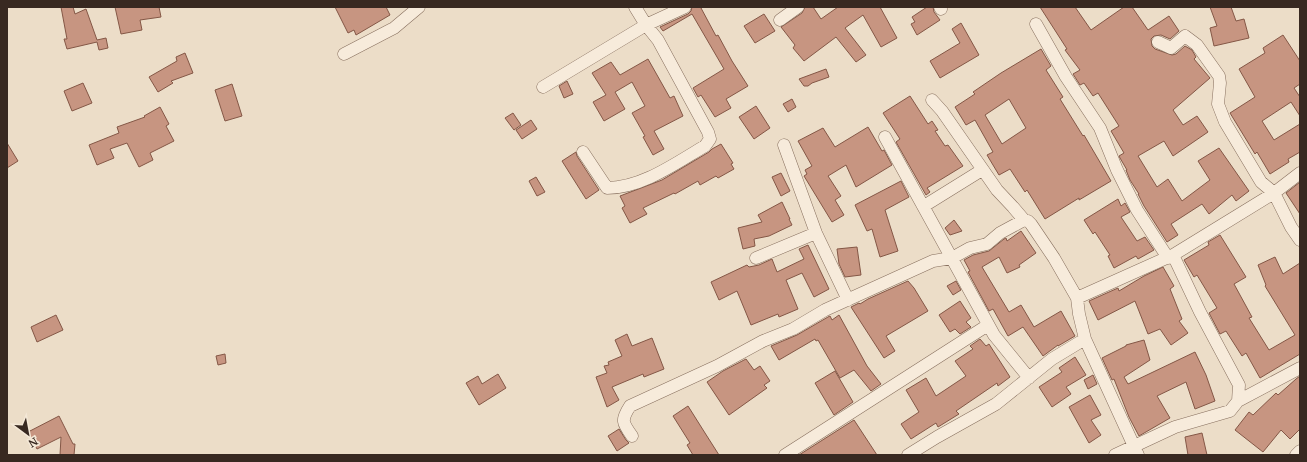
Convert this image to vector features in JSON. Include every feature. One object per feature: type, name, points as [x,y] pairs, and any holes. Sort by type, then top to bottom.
[{"type":"street","points":[[344,54],[394,28],[419,7]]},
{"type":"street","points":[[583,152],[607,188],[618,188],[656,175],[705,146],[710,139],[708,132],[658,40],[646,26],[635,7]]},
{"type":"street","points":[[543,86],[646,26],[685,7]]},
{"type":"street","points":[[780,20],[798,7]]},
{"type":"street","points":[[1036,24],[1066,78],[1100,128],[1116,170],[1137,210],[1171,256],[1239,385],[1238,401]]},
{"type":"street","points":[[1158,42],[1171,48],[1185,36],[1196,45],[1219,76],[1220,83],[1218,104],[1225,122],[1261,182],[1274,193],[1291,227],[1300,240]]},
{"type":"street","points":[[932,100],[942,111],[996,190],[1024,220],[1031,224],[1054,258],[1077,298],[1085,339],[1136,450]]},
{"type":"street","points":[[885,137],[994,336],[1029,378]]},
{"type":"street","points":[[784,145],[816,234],[848,300]]},
{"type":"street","points":[[924,206],[982,170]]},
{"type":"street","points":[[1077,298],[1171,256],[1274,193],[1300,173]]},
{"type":"street","points":[[632,436],[624,425],[623,418],[630,406],[717,366],[763,341],[793,329],[825,310],[933,261],[952,258],[970,248],[987,244],[1000,232],[1024,220]]},
{"type":"street","points":[[756,258],[816,234]]},
{"type":"street","points":[[785,455],[988,325]]},
{"type":"street","points":[[908,455],[996,404],[1052,359],[1085,339]]},
{"type":"street","points":[[1115,455],[1136,450],[1175,427],[1230,411],[1238,401],[1300,368]]},
{"type":"street","points":[[1296,455],[1300,451]]},
{"type":"building","points":[[61,7],[73,7],[75,14],[86,9],[97,40],[106,38],[108,48],[99,50],[97,42],[67,49],[64,39],[67,39]]},
{"type":"building","points":[[115,7],[159,7],[161,17],[140,20],[142,30],[121,34]]},
{"type":"building","points":[[335,7],[386,7],[390,15],[356,35],[354,30],[348,33]]},
{"type":"building","points":[[692,7],[703,7],[701,8],[716,36],[718,35],[748,86],[726,99],[731,108],[715,117],[701,95],[698,97],[693,88],[724,69],[692,14],[663,31],[660,27],[688,14]]},
{"type":"building","points":[[805,7],[813,7],[821,19],[838,7],[880,7],[897,38],[881,47],[863,15],[845,28],[866,55],[856,62],[836,37],[804,61],[793,48],[795,45],[781,27],[802,13]]},
{"type":"building","points":[[927,7],[933,7],[934,12],[940,20],[917,35],[911,24],[915,22],[912,17]]},
{"type":"building","points":[[1040,7],[1075,7],[1091,30],[1124,7],[1132,7],[1148,30],[1169,16],[1179,31],[1170,39],[1161,35],[1154,36],[1151,39],[1152,46],[1155,49],[1172,55],[1176,54],[1185,46],[1192,50],[1196,57],[1194,59],[1210,78],[1173,110],[1183,125],[1197,116],[1208,132],[1173,156],[1164,141],[1138,156],[1157,187],[1168,179],[1182,201],[1210,180],[1198,161],[1219,148],[1249,191],[1236,201],[1232,195],[1209,214],[1202,204],[1171,224],[1178,235],[1167,242],[1144,206],[1119,156],[1124,153],[1111,131],[1119,126],[1098,93],[1093,96],[1084,83],[1080,85],[1073,74],[1080,70],[1065,50],[1067,49]]},
{"type":"building","points":[[1210,7],[1231,7],[1236,21],[1244,19],[1249,38],[1214,46],[1210,28],[1217,26]]},
{"type":"building","points":[[764,14],[775,31],[755,43],[744,26]]},
{"type":"building","points":[[961,23],[979,55],[940,78],[930,61],[960,43],[952,29]]},
{"type":"building","points":[[1283,35],[1300,61],[1300,84],[1294,88],[1300,97],[1300,116],[1291,102],[1262,121],[1274,140],[1300,124],[1300,152],[1288,159],[1289,162],[1270,174],[1257,152],[1255,154],[1230,113],[1255,97],[1239,69],[1265,53],[1263,48]]},
{"type":"building","points":[[1041,49],[1051,66],[1046,70],[1063,97],[1060,99],[1083,136],[1084,135],[1111,181],[1079,200],[1079,198],[1045,219],[1027,190],[1025,192],[1010,169],[999,175],[987,155],[993,152],[975,120],[966,125],[955,107],[975,94],[973,92]],"holes":[[[1009,99],[1026,128],[1002,144],[985,115]]]},
{"type":"building","points":[[185,53],[193,73],[171,81],[173,83],[158,92],[149,77],[177,61],[176,57]]},
{"type":"building","points":[[648,59],[670,98],[674,96],[683,116],[654,131],[664,149],[653,155],[643,137],[645,136],[632,113],[645,106],[632,82],[615,92],[625,109],[604,121],[593,102],[606,95],[592,73],[611,62],[620,75]]},
{"type":"building","points":[[826,69],[829,77],[808,86],[804,86],[799,79]]},
{"type":"building","points":[[567,81],[573,94],[564,98],[559,86]]},
{"type":"building","points":[[83,83],[92,103],[72,111],[64,91]]},
{"type":"building","points":[[232,84],[242,116],[225,121],[215,90]]},
{"type":"building","points":[[910,96],[928,124],[932,121],[938,130],[935,131],[945,146],[948,145],[963,166],[927,188],[930,192],[926,195],[896,142],[900,139],[883,113]]},
{"type":"building","points":[[792,99],[796,107],[788,112],[783,104]]},
{"type":"building","points":[[756,106],[770,128],[754,139],[739,117]]},
{"type":"building","points":[[160,107],[169,124],[166,126],[174,141],[150,153],[153,160],[139,167],[127,143],[110,149],[114,158],[97,165],[89,145],[119,133],[117,127],[145,117],[144,116]]},
{"type":"building","points":[[513,113],[521,125],[514,130],[505,118]]},
{"type":"building","points":[[531,120],[537,129],[522,139],[516,130]]},
{"type":"building","points":[[868,127],[882,151],[884,150],[892,165],[856,187],[846,165],[828,176],[841,196],[835,200],[844,215],[832,222],[804,176],[807,174],[805,170],[812,166],[798,141],[823,128],[835,147]]},
{"type":"building","points":[[7,143],[18,161],[7,168]]},
{"type":"building","points":[[721,144],[733,163],[731,164],[734,169],[718,178],[716,176],[700,185],[698,181],[675,194],[674,193],[643,208],[647,214],[630,223],[622,208],[625,206],[620,196],[662,180]]},
{"type":"building","points":[[576,152],[577,156],[599,190],[586,199],[562,161]]},
{"type":"building","points":[[781,173],[790,191],[781,196],[772,177]]},
{"type":"building","points":[[536,177],[545,192],[537,196],[529,181]]},
{"type":"building","points":[[901,181],[909,197],[885,210],[898,251],[880,257],[872,229],[867,231],[855,205]]},
{"type":"building","points":[[1300,182],[1300,214],[1286,193]]},
{"type":"building","points":[[1118,199],[1121,206],[1125,203],[1130,212],[1121,217],[1137,241],[1145,237],[1154,250],[1138,259],[1136,256],[1114,268],[1108,256],[1110,255],[1095,232],[1093,234],[1084,220]]},
{"type":"building","points":[[782,202],[792,225],[769,236],[754,239],[755,246],[743,249],[738,228],[762,222],[758,215]]},
{"type":"building","points":[[954,220],[962,231],[950,235],[945,228]]},
{"type":"building","points":[[1021,231],[1036,253],[1019,265],[1020,267],[1007,273],[999,257],[982,267],[1009,312],[1021,305],[1034,327],[1061,311],[1075,336],[1058,345],[1043,356],[1023,327],[1008,336],[993,309],[989,311],[968,272],[970,271],[964,260],[973,255],[989,251],[1004,239],[1006,238],[1007,241]]},
{"type":"building","points":[[1220,235],[1246,277],[1234,284],[1252,317],[1249,318],[1269,350],[1295,335],[1265,286],[1266,285],[1258,265],[1275,257],[1283,274],[1300,263],[1300,354],[1260,378],[1246,353],[1242,356],[1226,331],[1220,334],[1209,313],[1217,308],[1197,275],[1194,277],[1184,260],[1209,245],[1208,242]]},
{"type":"building","points":[[808,245],[829,289],[814,297],[802,273],[786,280],[798,309],[779,317],[778,314],[751,325],[737,291],[719,300],[711,282],[747,265],[749,267],[759,265],[772,259],[777,272],[804,259],[799,249]]},
{"type":"building","points":[[857,247],[861,275],[845,277],[839,264],[837,249]]},
{"type":"building","points":[[1163,267],[1174,286],[1170,289],[1182,319],[1179,321],[1188,333],[1171,345],[1160,329],[1148,334],[1135,301],[1098,320],[1089,301],[1118,288],[1119,291]]},
{"type":"building","points":[[908,281],[928,311],[886,336],[895,351],[884,358],[851,307]]},
{"type":"building","points":[[956,281],[961,290],[953,295],[947,286]]},
{"type":"building","points":[[960,301],[971,318],[966,322],[971,327],[960,334],[955,329],[950,332],[939,315]]},
{"type":"building","points":[[56,315],[63,330],[37,342],[31,327]]},
{"type":"building","points":[[839,315],[867,366],[881,384],[871,391],[854,370],[840,378],[818,340],[816,341],[815,339],[779,360],[771,346],[797,335],[830,316],[832,320]]},
{"type":"building","points":[[627,334],[632,346],[652,338],[664,369],[644,377],[643,374],[612,387],[619,400],[607,407],[596,377],[607,373],[604,366],[609,365],[608,362],[622,356],[615,340]]},
{"type":"building","points":[[980,339],[986,346],[989,344],[1010,377],[998,386],[997,383],[956,411],[959,414],[938,427],[936,423],[911,439],[901,424],[919,412],[906,390],[926,378],[936,396],[966,376],[955,361],[973,349],[970,346]]},
{"type":"building","points":[[1144,340],[1150,360],[1124,377],[1128,384],[1195,352],[1206,375],[1215,401],[1195,409],[1186,382],[1157,396],[1170,418],[1139,436],[1129,417],[1114,379],[1112,380],[1102,358],[1126,345]]},
{"type":"building","points":[[225,354],[226,363],[218,365],[216,356]]},
{"type":"building","points":[[1075,357],[1086,375],[1066,387],[1071,394],[1052,407],[1039,387],[1062,372],[1059,368]]},
{"type":"building","points":[[746,359],[754,370],[760,366],[770,381],[764,385],[767,388],[729,415],[707,382],[723,371]]},
{"type":"building","points":[[835,371],[853,402],[834,415],[815,383]]},
{"type":"building","points":[[498,374],[506,388],[479,405],[466,383],[478,376],[482,384]]},
{"type":"building","points":[[1093,375],[1097,384],[1088,389],[1084,380]]},
{"type":"building","points":[[1300,376],[1300,429],[1290,439],[1281,430],[1263,452],[1235,430],[1249,412],[1253,415],[1276,393],[1278,395]]},
{"type":"building","points":[[1090,395],[1101,415],[1091,420],[1101,435],[1089,443],[1069,407]]},
{"type":"building","points":[[688,406],[719,455],[693,455],[687,445],[690,443],[673,416]]},
{"type":"building","points":[[59,416],[73,444],[75,444],[74,455],[60,455],[61,437],[37,449],[28,432]]},
{"type":"building","points":[[854,420],[877,455],[799,455]]},
{"type":"building","points":[[619,429],[629,443],[617,451],[608,436]]},
{"type":"building","points":[[1202,433],[1207,455],[1188,455],[1185,437]]}]
